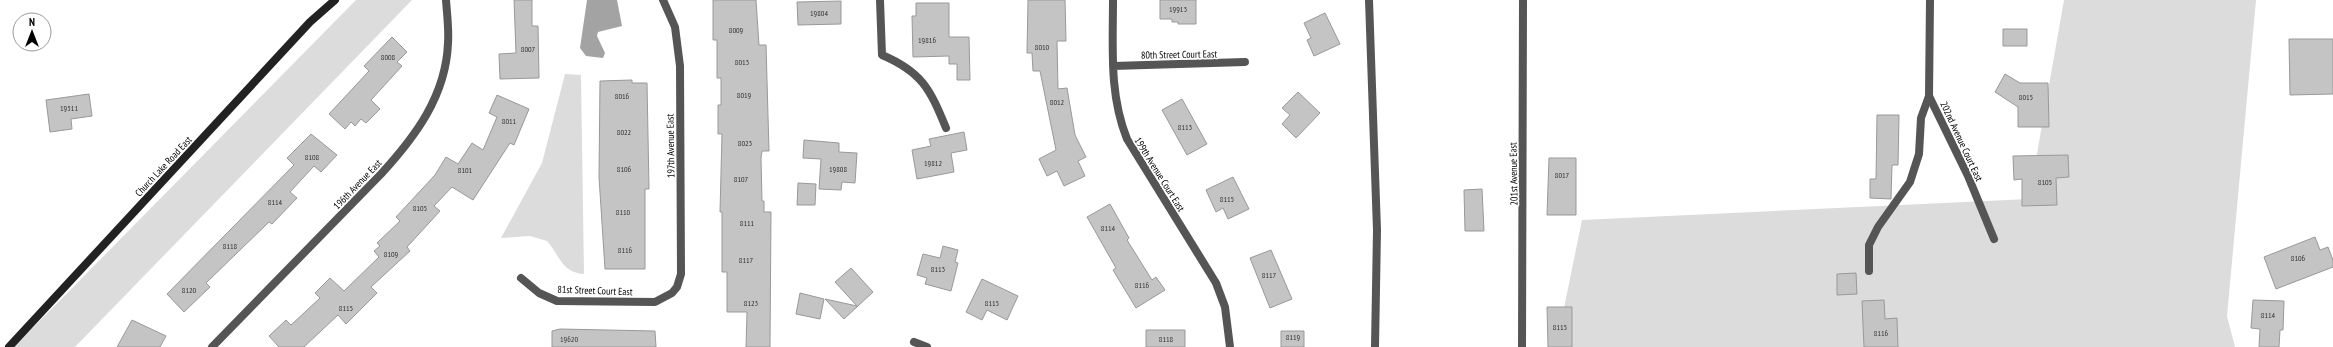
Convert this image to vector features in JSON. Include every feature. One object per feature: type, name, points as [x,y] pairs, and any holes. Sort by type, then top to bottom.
[{"type":"street","name":"Church Lake Road East","points":[[9,347],[310,22],[334,0]]},
{"type":"street","name":"196th Avenue East","points":[[212,347],[385,169],[421,126],[443,78],[448,43],[446,0]]},
{"type":"street","name":"197th Avenue East","points":[[663,0],[675,27],[680,66],[681,274],[677,287],[672,293]]},
{"type":"street","points":[[880,0],[882,55],[904,64],[926,85],[946,128]]},
{"type":"street","name":"199th Avenue Court East","points":[[1113,0],[1113,66],[1116,107],[1124,132],[1216,283],[1225,307],[1230,347]]},
{"type":"street","points":[[1369,0],[1376,230],[1375,347]]},
{"type":"street","name":"201st Avenue East","points":[[1522,347],[1523,0]]},
{"type":"street","name":"202nd Avenue Court East","points":[[1930,0],[1929,96],[1968,176],[1994,239]]},
{"type":"street","name":"80th Street Court East","points":[[1113,66],[1245,62]]},
{"type":"street","points":[[1869,271],[1869,246],[1878,227],[1910,182],[1919,154],[1922,118],[1929,96]]},
{"type":"street","name":"81st Street Court East","points":[[521,278],[539,293],[557,301],[655,302],[672,293]]},
{"type":"street","points":[[914,342],[927,347]]},
{"type":"shaded area","points":[[356,0],[412,0],[75,347],[14,347]]},
{"type":"shaded area","points":[[587,0],[617,0],[622,26],[598,32],[597,36],[605,53],[603,58],[586,56],[580,48]]},
{"type":"shaded area","points":[[2064,0],[2256,0],[2227,316],[2235,347],[1556,347],[1582,220],[2029,199]]},
{"type":"shaded area","points":[[565,74],[581,75],[584,274],[576,273],[566,267],[547,241],[530,236],[501,238],[542,163]]},
{"type":"building","points":[[514,0],[532,0],[532,26],[538,26],[539,78],[500,79],[499,54],[516,53]]},
{"type":"building","points":[[713,0],[756,0],[759,45],[766,45],[769,151],[762,151],[761,158],[762,201],[764,201],[764,212],[771,212],[770,347],[746,347],[747,312],[727,312],[727,272],[722,272],[722,212],[720,212],[722,134],[718,134],[718,105],[721,105],[721,78],[717,78],[717,40],[713,40]]},
{"type":"building","points":[[1028,0],[1065,0],[1066,41],[1057,41],[1058,89],[1067,88],[1075,135],[1086,157],[1078,161],[1085,176],[1064,186],[1057,171],[1047,176],[1039,159],[1056,150],[1040,71],[1033,71],[1032,53],[1027,53]]},
{"type":"building","points":[[1160,0],[1196,0],[1196,24],[1178,24],[1178,22],[1172,22],[1172,19],[1160,19]]},
{"type":"building","points":[[841,1],[841,24],[798,25],[797,2]]},
{"type":"building","points":[[916,3],[949,3],[949,37],[969,37],[970,80],[957,80],[957,64],[949,64],[949,56],[913,57],[912,16],[916,16]]},
{"type":"building","points":[[1325,13],[1340,44],[1314,56],[1307,40],[1311,38],[1304,23]]},
{"type":"building","points":[[2003,29],[2027,29],[2027,46],[2003,46]]},
{"type":"building","points":[[392,37],[407,52],[397,62],[402,66],[371,100],[380,109],[366,123],[361,119],[355,126],[351,122],[345,129],[329,114],[369,71],[364,66]]},
{"type":"building","points":[[2289,39],[2333,39],[2333,94],[2290,95]]},
{"type":"building","points":[[2005,74],[2020,83],[2048,83],[2049,127],[2018,127],[2018,107],[1995,92]]},
{"type":"building","points":[[632,80],[632,83],[647,83],[649,189],[645,189],[645,269],[605,269],[599,177],[600,81]]},
{"type":"building","points":[[1298,92],[1320,113],[1296,138],[1282,124],[1290,115],[1282,108]]},
{"type":"building","points":[[89,94],[92,116],[71,119],[72,129],[50,132],[46,100]]},
{"type":"building","points":[[497,95],[529,109],[514,145],[510,143],[473,200],[452,187],[434,206],[440,211],[407,247],[410,251],[371,287],[377,293],[346,324],[338,315],[304,347],[279,347],[269,336],[286,320],[291,325],[320,298],[315,293],[330,278],[344,291],[379,257],[374,251],[380,246],[377,243],[400,221],[396,217],[435,175],[446,157],[458,164],[472,143],[483,150],[497,117],[489,113]]},
{"type":"building","points":[[1182,99],[1207,144],[1187,155],[1162,110]]},
{"type":"building","points":[[1877,115],[1899,115],[1898,165],[1892,165],[1891,199],[1870,198],[1870,179],[1876,179]]},
{"type":"building","points":[[964,132],[967,150],[951,153],[954,172],[917,179],[912,150],[931,146],[929,139]]},
{"type":"building","points":[[311,134],[337,155],[321,172],[314,166],[290,192],[297,198],[272,224],[269,222],[206,283],[210,287],[184,312],[167,294],[294,165],[287,158]]},
{"type":"building","points":[[804,140],[839,143],[839,152],[857,153],[855,183],[842,182],[841,190],[819,189],[821,159],[803,158]]},
{"type":"building","points":[[2068,155],[2069,177],[2056,178],[2057,205],[2022,206],[2022,179],[2014,180],[2013,156]]},
{"type":"building","points":[[1549,158],[1576,158],[1576,215],[1547,215]]},
{"type":"building","points":[[1233,177],[1249,209],[1228,219],[1223,208],[1216,212],[1206,190]]},
{"type":"building","points":[[798,183],[816,184],[815,205],[797,205]]},
{"type":"building","points":[[1482,189],[1484,231],[1465,231],[1464,190]]},
{"type":"building","points":[[1110,204],[1129,238],[1127,240],[1152,280],[1156,277],[1165,290],[1136,308],[1113,270],[1116,268],[1087,217]]},
{"type":"building","points":[[2315,237],[2320,250],[2328,247],[2333,260],[2333,267],[2276,289],[2264,257]]},
{"type":"building","points":[[943,246],[958,250],[955,262],[958,263],[951,291],[925,284],[927,278],[917,275],[923,254],[940,258]]},
{"type":"building","points":[[1271,250],[1292,299],[1270,308],[1250,258]]},
{"type":"building","points":[[851,268],[873,292],[844,319],[825,299],[857,306],[835,282]]},
{"type":"building","points":[[1856,273],[1857,294],[1837,295],[1837,274]]},
{"type":"building","points":[[982,279],[1018,296],[1007,320],[987,310],[982,320],[966,312]]},
{"type":"building","points":[[800,293],[824,299],[820,319],[796,314]]},
{"type":"building","points":[[1884,300],[1885,319],[1897,318],[1898,347],[1864,347],[1862,301]]},
{"type":"building","points":[[2253,300],[2284,301],[2283,330],[2280,330],[2279,347],[2259,347],[2260,329],[2251,328]]},
{"type":"building","points":[[1547,307],[1572,307],[1572,347],[1548,347]]},
{"type":"building","points":[[132,320],[166,336],[160,347],[117,347]]},
{"type":"building","points":[[560,329],[655,331],[656,347],[552,347],[552,331]]},
{"type":"building","points":[[1146,330],[1185,330],[1185,347],[1146,347]]},
{"type":"building","points":[[1281,331],[1304,331],[1304,347],[1281,347]]}]
